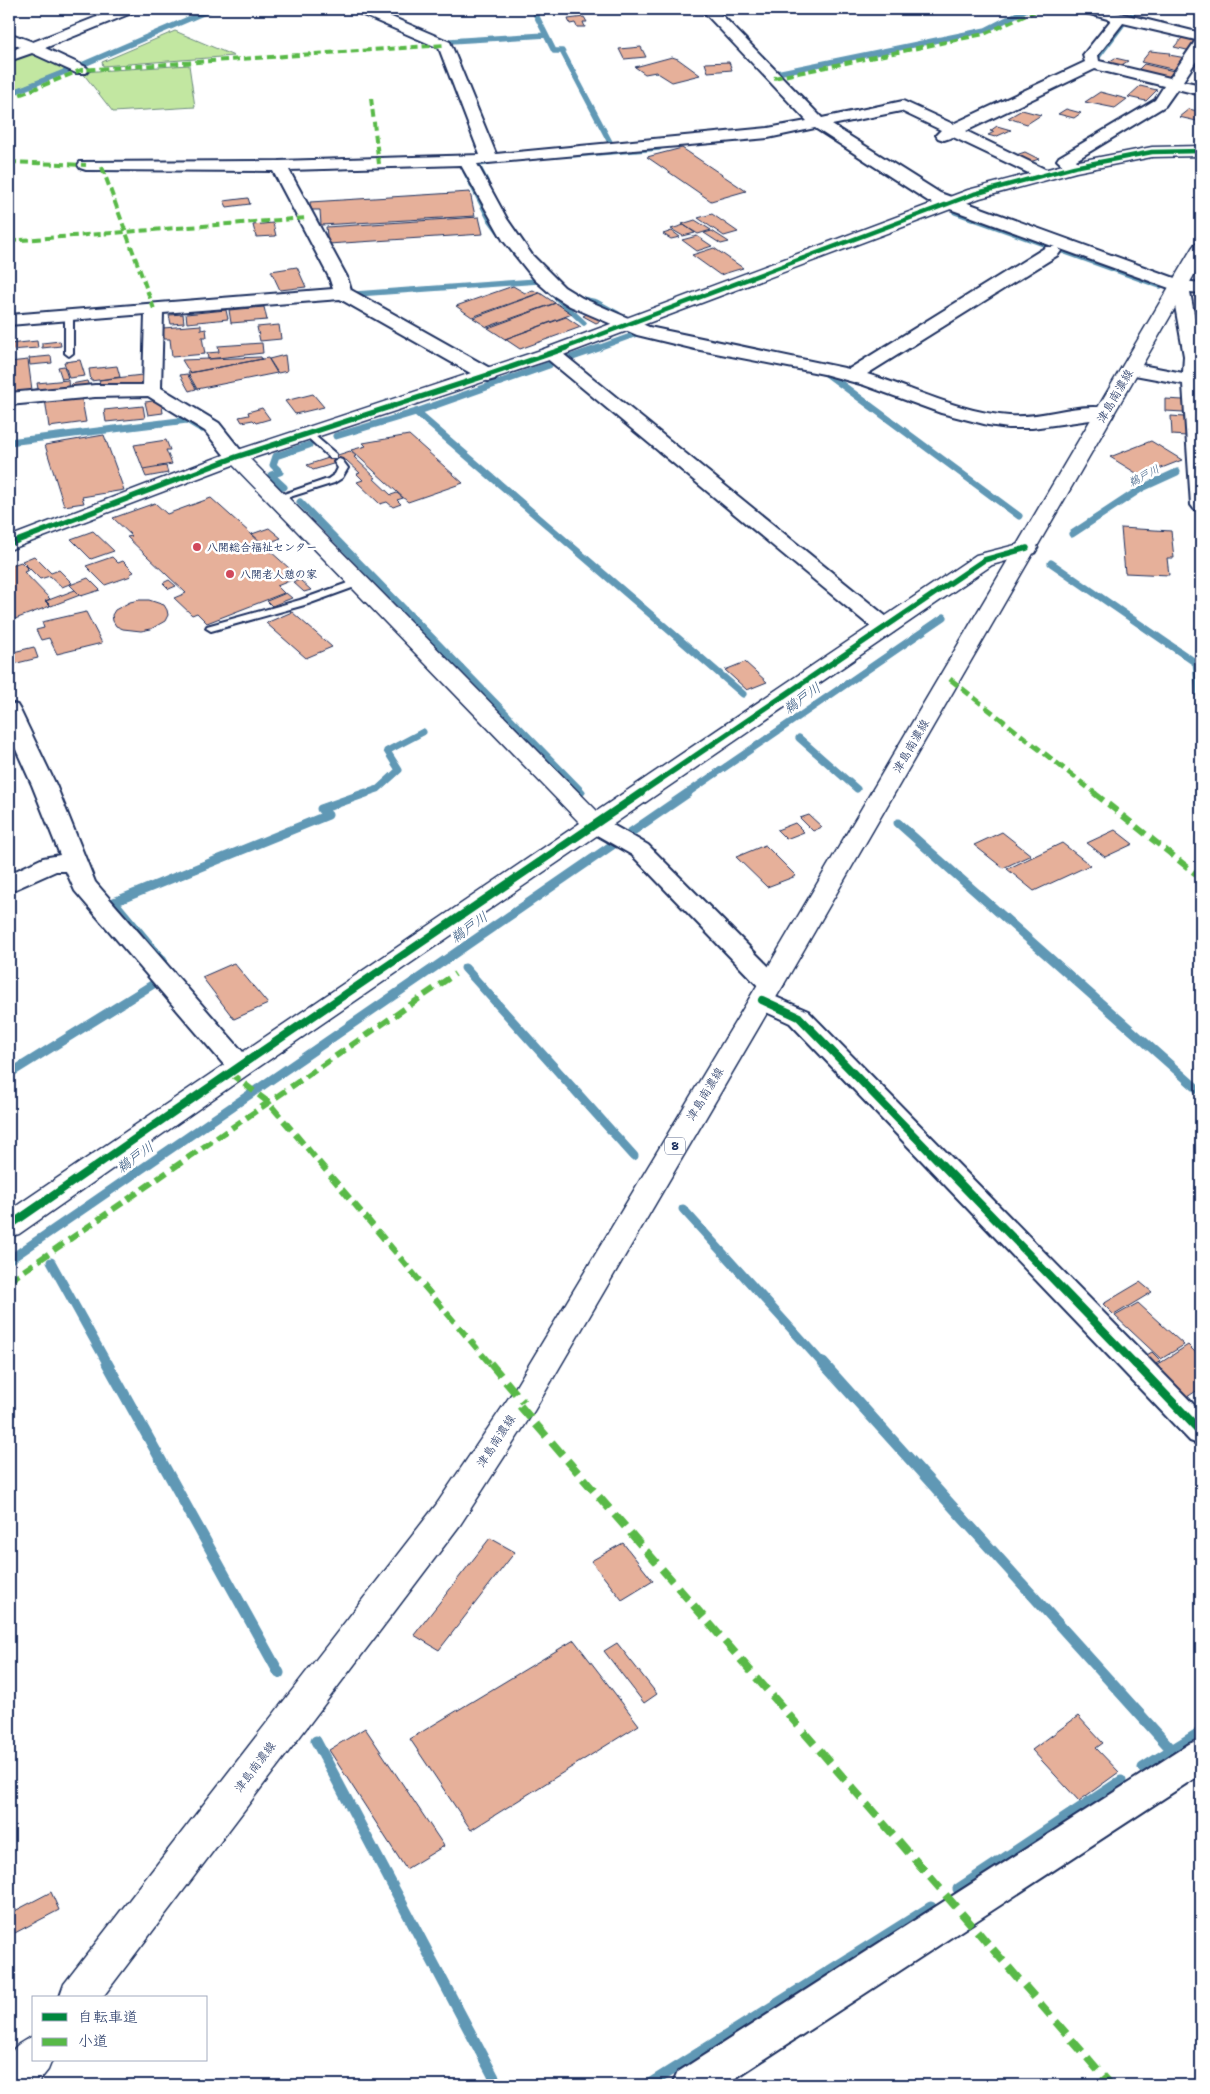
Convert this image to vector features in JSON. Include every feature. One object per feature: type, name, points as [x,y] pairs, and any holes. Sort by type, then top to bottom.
[{"type":"street","points":[[9,57],[130,9]]},
{"type":"street","points":[[361,9],[445,45],[490,159]]},
{"type":"street","points":[[708,9],[818,123],[934,197],[939,205],[1052,251],[1185,290]]},
{"type":"street","points":[[1074,167],[1065,160],[1160,103],[1175,84],[1201,38],[1131,16],[1088,9]]},
{"type":"street","points":[[1093,64],[1090,55],[1131,16]]},
{"type":"street","points":[[9,37],[81,70]]},
{"type":"street","points":[[949,133],[1093,64],[1201,90]]},
{"type":"street","points":[[86,165],[279,166],[490,159],[768,133],[903,106],[949,133],[1038,177]]},
{"type":"street","points":[[9,544],[236,456],[551,353],[939,205],[1074,167],[1152,152],[1201,151]]},
{"type":"street","points":[[468,160],[492,209],[519,251],[550,284],[575,302],[643,331],[852,375],[974,416],[1008,422],[1034,423],[1092,412],[1105,413]]},
{"type":"street","points":[[279,166],[338,277],[343,293]]},
{"type":"street","points":[[939,205],[1185,290]]},
{"type":"street","name":"津島南濃線","points":[[80,1996],[448,1515],[523,1402],[1131,369],[1185,290],[1201,248]]},
{"type":"street","points":[[852,375],[1052,251]]},
{"type":"street","points":[[1185,290],[1197,381],[1201,505]]},
{"type":"street","points":[[9,320],[343,293],[488,375]]},
{"type":"street","points":[[152,390],[154,309]]},
{"type":"street","points":[[551,353],[885,627]]},
{"type":"street","points":[[1131,369],[1197,381]]},
{"type":"street","points":[[9,399],[95,391],[152,390],[212,427],[236,456],[602,828],[640,850],[766,992],[800,1017],[1201,1432]]},
{"type":"street","points":[[9,1226],[240,1066],[602,828],[885,627],[984,560],[1027,548]]},
{"type":"street","points":[[9,710],[44,785],[84,885],[240,1066]]},
{"type":"street","points":[[9,884],[52,864],[75,862]]},
{"type":"street","points":[[691,2085],[1201,1755]]},
{"type":"street","points":[[11,2085],[32,2059]]},
{"type":"lane","points":[[69,316],[69,352]]},
{"type":"lane","points":[[277,498],[331,481],[339,476],[342,468],[336,459],[308,433]]},
{"type":"lane","points":[[211,628],[304,602],[359,582]]},
{"type":"green space","points":[[175,31],[234,56],[103,66],[102,62]]},
{"type":"green space","points":[[25,53],[32,53],[70,68],[9,92],[9,59]]},
{"type":"green space","points":[[189,65],[195,107],[113,112],[82,72]]},
{"type":"building","points":[[584,17],[587,22],[583,22],[585,27],[577,27],[575,23],[570,24],[568,19]]},
{"type":"building","points":[[1183,37],[1200,40],[1191,51],[1174,47]]},
{"type":"building","points":[[641,47],[646,57],[624,59],[619,49]]},
{"type":"building","points":[[1150,51],[1170,53],[1169,55],[1186,58],[1176,70],[1141,62]]},
{"type":"building","points":[[672,57],[678,59],[700,75],[672,82],[656,72],[645,74],[635,67]]},
{"type":"building","points":[[1115,58],[1128,61],[1120,66],[1107,63]]},
{"type":"building","points":[[729,62],[732,70],[708,72],[705,63]]},
{"type":"building","points":[[1144,64],[1174,71],[1168,78],[1137,71]]},
{"type":"building","points":[[1140,86],[1157,90],[1146,101],[1128,97]]},
{"type":"building","points":[[1100,92],[1127,99],[1115,108],[1085,102]]},
{"type":"building","points":[[1066,109],[1081,113],[1074,118],[1058,114]]},
{"type":"building","points":[[1189,109],[1201,112],[1201,122],[1179,117]]},
{"type":"building","points":[[1022,110],[1041,115],[1027,124],[1008,118]]},
{"type":"building","points":[[997,126],[1011,130],[995,137],[988,135],[994,132],[990,131]]},
{"type":"building","points":[[682,148],[746,191],[711,201],[647,157]]},
{"type":"building","points":[[1025,152],[1039,159],[1027,163],[1013,156]]},
{"type":"building","points":[[470,192],[475,216],[321,225],[320,210],[311,210],[310,202]]},
{"type":"building","points":[[248,198],[250,204],[227,207],[224,201]]},
{"type":"building","points":[[712,214],[738,232],[724,236],[698,218]]},
{"type":"building","points":[[479,217],[483,234],[328,244],[326,227]]},
{"type":"building","points":[[695,220],[711,230],[698,234],[682,224]]},
{"type":"building","points":[[273,223],[276,236],[256,237],[253,225]]},
{"type":"building","points":[[684,225],[695,233],[683,236],[671,229]]},
{"type":"building","points":[[672,231],[680,237],[671,239],[663,234]]},
{"type":"building","points":[[712,231],[729,242],[721,244],[704,233]]},
{"type":"building","points":[[697,236],[712,246],[697,251],[682,240]]},
{"type":"building","points":[[714,248],[743,268],[720,275],[692,255]]},
{"type":"building","points":[[297,267],[306,287],[280,290],[271,271]]},
{"type":"building","points":[[513,286],[525,293],[533,290],[539,293],[472,317],[456,306]]},
{"type":"building","points":[[540,293],[555,303],[487,327],[473,318]]},
{"type":"building","points":[[556,303],[572,314],[505,339],[488,328]]},
{"type":"building","points":[[264,307],[267,320],[231,323],[229,310]]},
{"type":"building","points":[[226,310],[228,319],[187,323],[186,314]]},
{"type":"building","points":[[592,311],[606,318],[596,323],[583,316]]},
{"type":"building","points":[[183,314],[184,323],[171,324],[169,315]]},
{"type":"building","points":[[566,317],[581,327],[520,349],[505,339]]},
{"type":"building","points":[[201,325],[201,330],[206,329],[207,337],[202,337],[205,354],[172,357],[170,339],[164,339],[163,328]]},
{"type":"building","points":[[279,325],[281,339],[260,341],[257,327]]},
{"type":"building","points":[[37,341],[38,348],[9,350],[9,344]]},
{"type":"building","points":[[60,341],[61,346],[42,348],[42,343]]},
{"type":"building","points":[[262,343],[263,353],[208,359],[207,353],[219,352],[218,346]]},
{"type":"building","points":[[285,355],[287,371],[278,373],[269,359]]},
{"type":"building","points":[[51,356],[52,363],[30,365],[29,358]]},
{"type":"building","points":[[261,357],[262,359],[190,373],[182,360]]},
{"type":"building","points":[[268,358],[277,373],[197,389],[188,373]]},
{"type":"building","points":[[28,360],[32,390],[37,389],[37,394],[9,396],[9,362]]},
{"type":"building","points":[[80,360],[85,376],[69,378],[64,362]]},
{"type":"building","points":[[64,366],[68,378],[62,379],[58,367]]},
{"type":"building","points":[[117,366],[120,377],[91,381],[89,369]]},
{"type":"building","points":[[187,374],[196,389],[189,391],[180,375]]},
{"type":"building","points":[[142,375],[144,385],[101,390],[99,380]]},
{"type":"building","points":[[68,380],[69,392],[39,395],[37,383]]},
{"type":"building","points":[[87,381],[90,389],[73,391],[71,384]]},
{"type":"building","points":[[313,394],[324,407],[295,414],[285,401]]},
{"type":"building","points":[[81,395],[86,422],[49,427],[45,399]]},
{"type":"building","points":[[1165,399],[1183,400],[1184,412],[1165,411]]},
{"type":"building","points":[[161,400],[163,413],[148,415],[145,402]]},
{"type":"building","points":[[143,406],[145,418],[106,422],[104,410]]},
{"type":"building","points":[[262,408],[270,419],[256,423],[253,420],[242,422],[239,417],[249,415],[248,412]]},
{"type":"building","points":[[1171,416],[1184,417],[1186,436],[1172,435]]},
{"type":"building","points":[[104,435],[124,490],[82,497],[84,503],[64,506],[45,445]]},
{"type":"building","points":[[409,435],[463,483],[408,502],[351,450],[366,446],[363,443]]},
{"type":"building","points":[[166,440],[170,450],[166,450],[172,464],[143,469],[134,445]]},
{"type":"building","points":[[1151,441],[1182,460],[1141,476],[1110,457]]},
{"type":"building","points":[[350,451],[376,478],[373,478],[391,495],[397,493],[403,498],[397,500],[401,504],[393,507],[387,502],[380,504],[357,482],[363,480],[357,474],[360,473],[346,460],[313,470],[307,465]]},
{"type":"building","points":[[166,466],[168,473],[146,477],[143,470]]},
{"type":"building","points":[[211,498],[299,577],[277,586],[284,593],[207,623],[197,613],[192,615],[174,598],[186,593],[127,537],[132,536],[113,518],[155,503],[167,514]]},
{"type":"building","points":[[269,528],[281,538],[264,545],[252,534]]},
{"type":"building","points":[[1121,528],[1171,531],[1174,558],[1167,558],[1169,575],[1125,573]]},
{"type":"building","points":[[93,531],[114,551],[91,559],[71,539]]},
{"type":"building","points":[[34,556],[51,573],[59,570],[72,583],[62,587],[50,576],[40,579],[22,561]]},
{"type":"building","points":[[112,557],[118,563],[123,561],[134,572],[130,574],[131,576],[105,585],[86,566]]},
{"type":"building","points":[[21,562],[29,570],[24,572],[50,599],[45,601],[50,606],[15,619],[9,613],[9,566]]},
{"type":"building","points":[[88,578],[100,590],[81,596],[70,585]]},
{"type":"building","points":[[169,580],[176,586],[169,589],[163,583]]},
{"type":"building","points":[[300,580],[311,590],[304,592],[293,582]]},
{"type":"building","points":[[75,590],[80,595],[51,606],[46,601]]},
{"type":"building","points":[[286,593],[292,598],[272,606],[267,601]]},
{"type":"building","points":[[149,600],[164,605],[168,615],[165,621],[151,629],[141,631],[123,629],[116,626],[112,615],[115,610],[130,602]]},
{"type":"building","points":[[86,612],[102,643],[57,654],[49,638],[41,640],[36,630],[44,628],[42,622]]},
{"type":"building","points":[[292,612],[332,647],[306,658],[266,623]]},
{"type":"building","points":[[34,647],[38,658],[9,665],[9,653]]},
{"type":"building","points":[[745,662],[767,682],[747,690],[725,670]]},
{"type":"building","points":[[809,815],[822,827],[813,831],[800,818]]},
{"type":"building","points":[[795,823],[804,832],[786,839],[777,830]]},
{"type":"building","points":[[1115,830],[1133,844],[1105,857],[1087,843]]},
{"type":"building","points":[[1002,832],[1031,855],[1003,868],[974,845]]},
{"type":"building","points":[[1062,843],[1090,865],[1034,891],[1007,869]]},
{"type":"building","points":[[765,845],[796,876],[767,887],[736,857]]},
{"type":"building","points":[[234,963],[268,1004],[234,1019],[202,977]]},
{"type":"building","points":[[1140,1282],[1152,1292],[1114,1315],[1103,1304]]},
{"type":"building","points":[[1138,1303],[1184,1345],[1161,1359],[1115,1316]]},
{"type":"building","points":[[1188,1345],[1201,1358],[1201,1388],[1187,1397],[1154,1367]]},
{"type":"building","points":[[1152,1352],[1161,1361],[1154,1365],[1145,1356]]},
{"type":"building","points":[[490,1538],[515,1552],[439,1650],[414,1635]]},
{"type":"building","points":[[623,1543],[653,1581],[622,1600],[591,1561]]},
{"type":"building","points":[[574,1640],[639,1725],[471,1830],[410,1739]]},
{"type":"building","points":[[617,1643],[657,1694],[644,1703],[604,1651]]},
{"type":"building","points":[[1078,1716],[1103,1743],[1096,1748],[1119,1772],[1079,1801],[1032,1750]]},
{"type":"building","points":[[365,1728],[444,1846],[406,1869],[329,1750]]},
{"type":"building","points":[[51,1892],[59,1910],[9,1936],[9,1914]]},
{"type":"waterway","points":[[84,64],[212,9]]},
{"type":"waterway","points":[[533,9],[546,35]]},
{"type":"waterway","points":[[777,73],[986,30],[1027,9]]},
{"type":"waterway","points":[[1132,16],[1133,9]]},
{"type":"waterway","points":[[1097,58],[1122,25]]},
{"type":"waterway","points":[[450,41],[546,35]]},
{"type":"waterway","points":[[546,35],[554,51],[562,51],[611,144]]},
{"type":"waterway","points":[[9,94],[67,71]]},
{"type":"waterway","points":[[572,155],[659,148]]},
{"type":"waterway","points":[[486,181],[477,164],[487,163]]},
{"type":"waterway","points":[[465,171],[489,218],[515,254]]},
{"type":"waterway","points":[[955,212],[1160,286]]},
{"type":"waterway","points":[[356,294],[538,281]]},
{"type":"waterway","points":[[547,289],[584,323]]},
{"type":"waterway","points":[[577,298],[596,302],[618,314]]},
{"type":"waterway","points":[[595,349],[639,333],[645,335]]},
{"type":"waterway","points":[[567,359],[599,348]]},
{"type":"waterway","points":[[416,412],[549,365]]},
{"type":"waterway","points":[[819,371],[826,373],[1019,516]]},
{"type":"waterway","points":[[336,436],[416,412]]},
{"type":"waterway","points":[[416,412],[743,694]]},
{"type":"waterway","points":[[9,442],[187,420],[202,429]]},
{"type":"waterway","points":[[284,487],[271,475],[280,472],[273,465],[276,456],[309,445]]},
{"type":"waterway","name":"鵜戸川","points":[[1072,534],[1142,488],[1177,472]]},
{"type":"waterway","points":[[300,502],[582,792]]},
{"type":"waterway","points":[[1051,563],[1196,663],[1201,723]]},
{"type":"waterway","name":"鵜戸川","points":[[686,794],[944,617]]},
{"type":"waterway","points":[[366,793],[378,789],[399,770],[387,751],[423,732]]},
{"type":"waterway","points":[[799,738],[857,789]]},
{"type":"waterway","points":[[163,961],[114,902],[328,815],[321,809],[366,793]]},
{"type":"waterway","name":"鵜戸川","points":[[9,1260],[688,793]]},
{"type":"waterway","points":[[898,823],[1201,1092]]},
{"type":"waterway","points":[[465,968],[634,1156]]},
{"type":"waterway","points":[[9,1074],[155,983]]},
{"type":"waterway","points":[[683,1209],[824,1365]]},
{"type":"waterway","points":[[51,1262],[108,1365]]},
{"type":"waterway","points":[[107,1363],[279,1673]]},
{"type":"waterway","points":[[823,1363],[1172,1750]]},
{"type":"waterway","points":[[1172,1750],[1201,1732]]},
{"type":"waterway","points":[[316,1741],[498,2085]]},
{"type":"waterway","points":[[1143,1768],[1172,1750]]},
{"type":"waterway","points":[[958,1889],[1121,1781]]},
{"type":"waterway","points":[[648,2085],[931,1907]]},
{"type":"marked path","points":[[774,78],[984,34],[1040,9]]},
{"type":"marked path","points":[[9,99],[81,70],[445,45]]},
{"type":"marked path","points":[[371,98],[379,164]]},
{"type":"marked path","points":[[9,162],[86,165]]},
{"type":"marked path","points":[[102,167],[154,309]]},
{"type":"marked path","points":[[9,241],[306,218]]},
{"type":"marked path","points":[[950,679],[1201,878]]},
{"type":"marked path","points":[[9,1281],[455,974]]},
{"type":"marked path","points":[[230,1073],[268,1102],[523,1402]]},
{"type":"marked path","points":[[520,1406],[1111,2085]]},
{"type":"cycle path","points":[[9,544],[236,457],[551,353],[974,194],[1074,167],[1152,152],[1201,151]]},
{"type":"cycle path","points":[[9,1226],[240,1066],[984,560],[1027,548]]},
{"type":"cycle path","points":[[762,1000],[799,1017],[1201,1432]]},
{"type":"place","name":"八開総合福祉センター","points":[[197,547]]},
{"type":"place","name":"八開老人憩の家","points":[[230,574]]}]
